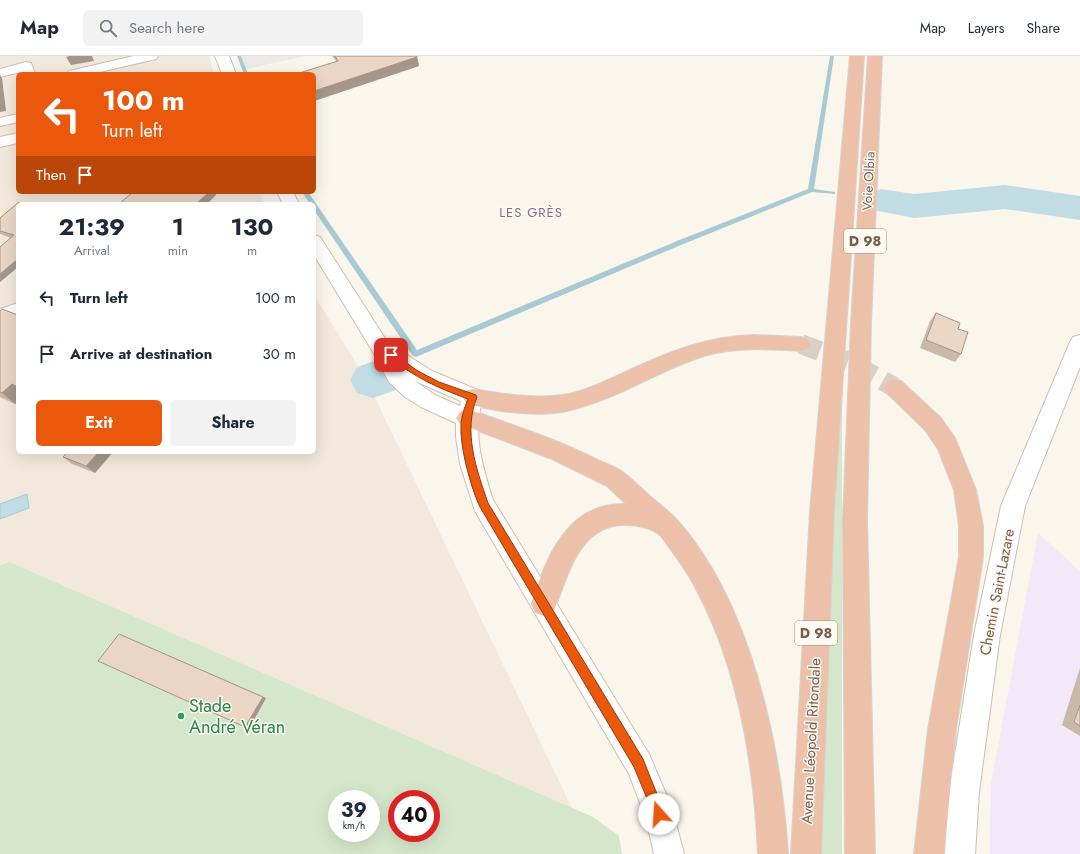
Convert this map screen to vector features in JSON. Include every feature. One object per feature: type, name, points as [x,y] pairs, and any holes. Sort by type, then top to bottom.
[{"type":"highway","name":"Voie Olbia","points":[[829,412],[857,56]]},
{"type":"highway","name":"Voie Olbia","points":[[860,854],[855,519],[857,426],[875,56]]},
{"type":"highway","points":[[470,407],[570,402],[608,389],[666,362],[704,348],[735,342],[801,344]]},
{"type":"highway","points":[[894,387],[933,424],[947,445],[965,490],[971,526],[971,557],[942,729],[929,854]]},
{"type":"highway","points":[[470,407],[615,479],[670,528],[705,580],[724,619],[751,699],[758,732],[770,812],[773,854]]},
{"type":"highway","name":"Avenue Léopold Ritondale","points":[[806,854],[822,512],[829,412]]},
{"type":"highway","points":[[544,604],[552,576],[571,541],[586,526],[601,516],[628,513],[649,518],[670,528]]},
{"type":"street","points":[[86,72],[152,56]]},
{"type":"street","points":[[222,56],[228,72]]},
{"type":"street","points":[[0,73],[26,66],[28,72]]},
{"type":"street","points":[[0,122],[16,118]]},
{"type":"street","points":[[0,142],[16,138]]},
{"type":"street","points":[[316,244],[381,348],[396,376],[412,391],[428,400],[470,407],[465,426],[472,468],[483,504],[639,764],[655,800],[668,842],[669,854]]},
{"type":"street","points":[[0,316],[16,311]]},
{"type":"street","name":"Chemin Saint-Lazare","points":[[960,854],[964,792],[987,635],[1013,506],[1080,342]]},
{"type":"shaded area","points":[[0,56],[209,56],[213,72],[16,72],[16,194],[260,194],[263,202],[16,202],[16,454],[316,454],[316,298],[366,379],[594,854],[0,854]]},
{"type":"shaded area","points":[[241,56],[305,56],[246,69]]},
{"type":"shaded area","points":[[1038,533],[1080,571],[1080,854],[990,854],[991,783]]},
{"type":"green space","points":[[842,383],[842,854],[816,854],[825,602]]},
{"type":"green space","name":"Stade André Véran","points":[[9,562],[593,817],[619,836],[622,854],[0,854],[0,566]]},
{"type":"water","points":[[27,494],[29,508],[0,519],[0,504]]},
{"type":"building","points":[[335,56],[417,56],[316,90],[316,72],[302,72],[338,61]]},
{"type":"building","points":[[131,194],[207,194],[198,202],[121,202]]},
{"type":"building","points":[[16,205],[16,261],[0,274],[0,247],[14,235],[0,231],[0,218]]},
{"type":"building","points":[[2,309],[16,314],[16,386],[12,384],[2,393],[0,392],[0,311]]},
{"type":"building","points":[[936,313],[960,323],[958,329],[968,332],[961,354],[926,340]]},
{"type":"building","points":[[66,454],[97,454],[86,466],[63,457]]},
{"type":"building","points":[[119,634],[263,697],[245,727],[98,661]]},
{"type":"building","points":[[1080,705],[1080,726],[1074,722]]},
{"type":"waterway","points":[[239,56],[245,72]]},
{"type":"waterway","points":[[811,190],[832,56]]},
{"type":"waterway","points":[[316,209],[416,354],[679,243],[811,190]]},
{"type":"waterway","points":[[811,190],[833,193]]},
{"type":"waterway","points":[[306,194],[312,202]]},
{"type":"waterway","points":[[881,201],[914,206],[1005,197],[1080,208]]},
{"type":"waterway","points":[[373,380],[380,377]]},
{"type":"tunnel","points":[[801,344],[849,362],[894,387]]},
{"type":"place","name":"Stade André Véran","points":[[181,716]]},
{"type":"district","name":"LES GRÈS","points":[[531,212]]},
{"type":"route","points":[[391,355],[415,373],[436,384],[473,397],[468,410],[465,426],[472,468],[483,504],[639,764],[655,800],[659,814]]}]
